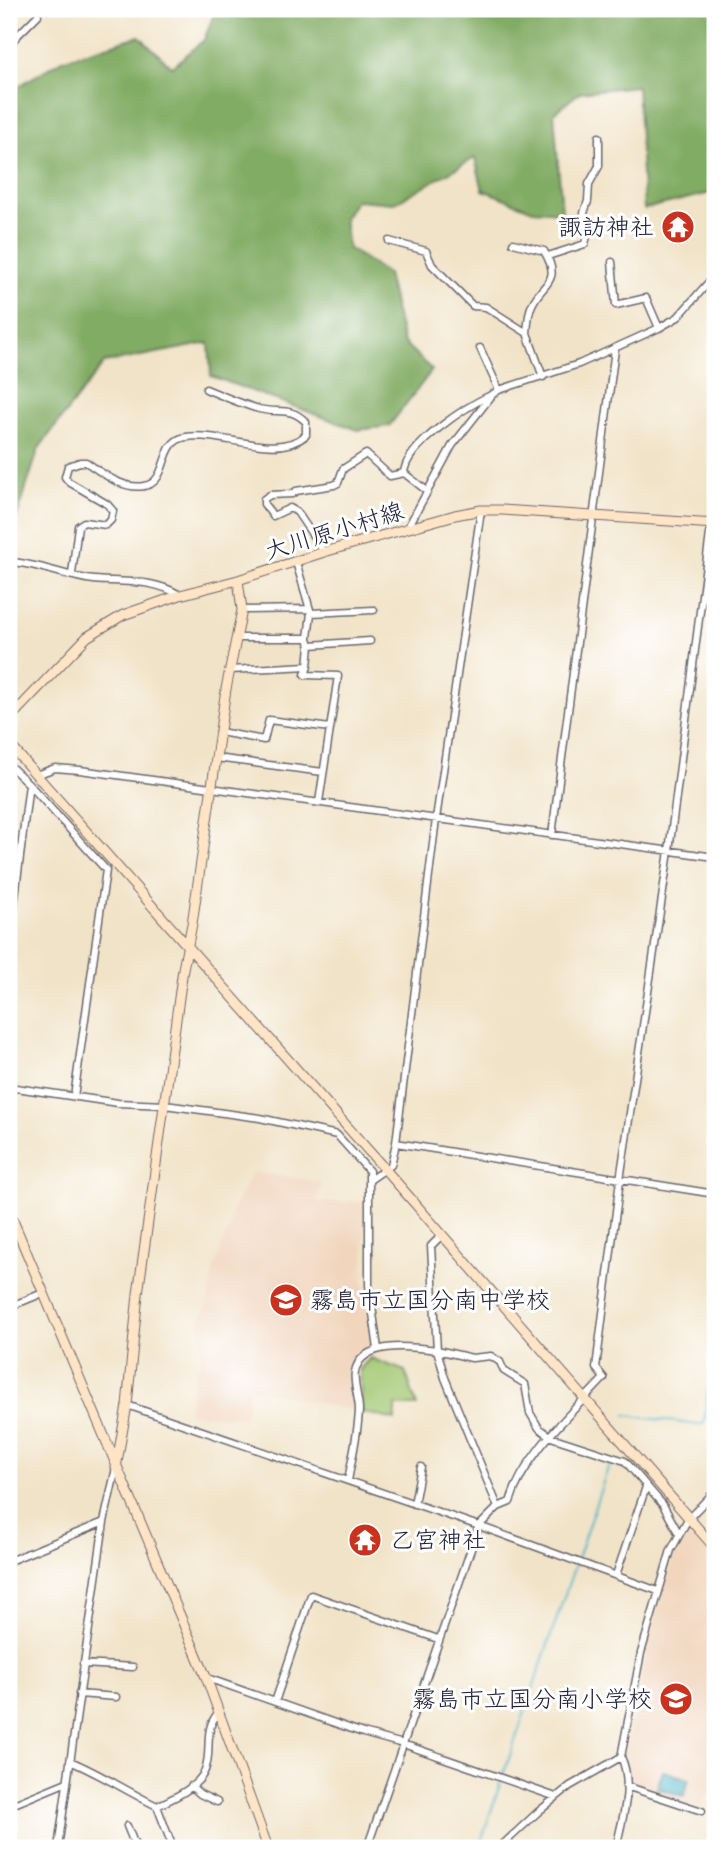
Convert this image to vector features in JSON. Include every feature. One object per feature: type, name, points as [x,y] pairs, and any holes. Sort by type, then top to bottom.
[{"type":"main road","name":"大川原小村線","points":[[9,719],[87,637],[123,615],[180,595],[407,529],[481,510],[713,524]]},
{"type":"main road","points":[[116,1468],[127,1405],[138,1294],[211,787],[242,610],[239,580]]},
{"type":"main road","points":[[9,744],[715,1548]]},
{"type":"main road","points":[[9,1211],[206,1677],[268,1848]]},
{"type":"street","points":[[9,45],[38,15]]},
{"type":"street","points":[[9,31],[16,37]]},
{"type":"street","points":[[548,256],[585,244],[587,236],[584,213],[589,184],[601,161],[598,137]]},
{"type":"street","points":[[389,241],[426,251],[432,265],[473,306],[485,307],[527,333]]},
{"type":"street","points":[[513,243],[544,251],[548,256],[551,280],[531,306],[527,333],[543,377]]},
{"type":"street","points":[[612,262],[616,305],[646,298],[659,328]]},
{"type":"street","points":[[404,473],[404,468],[420,444],[475,402],[615,349],[659,328],[678,317],[715,275]]},
{"type":"street","points":[[480,348],[496,392]]},
{"type":"street","points":[[552,835],[615,349]]},
{"type":"street","points":[[72,574],[78,526],[84,522],[106,525],[113,516],[113,511],[69,482],[65,477],[68,466],[86,462],[119,482],[143,486],[152,484],[161,470],[169,447],[182,437],[211,437],[255,444],[284,445],[295,443],[306,435],[306,422],[298,414],[261,410],[206,389]]},
{"type":"street","points":[[407,529],[452,446],[496,392]]},
{"type":"street","points":[[324,552],[297,512],[290,508],[273,516],[264,504],[264,499],[270,495],[292,494],[334,485],[338,483],[343,469],[366,454],[390,476],[404,473]]},
{"type":"street","points":[[404,473],[427,491]]},
{"type":"street","points":[[367,1848],[479,1526],[498,1507],[510,1502],[527,1464],[604,1378],[596,1368],[715,495]]},
{"type":"street","points":[[370,1179],[391,1165],[396,1143],[436,819],[481,510]]},
{"type":"street","points":[[9,562],[93,580],[129,580],[180,595]]},
{"type":"street","points":[[296,562],[310,611],[308,666],[305,675],[338,676],[319,803]]},
{"type":"street","points":[[242,610],[373,610]]},
{"type":"street","points":[[236,638],[309,642],[370,641]]},
{"type":"street","points":[[230,670],[308,666]]},
{"type":"street","points":[[220,732],[264,740],[269,720],[330,728]]},
{"type":"street","points":[[216,758],[323,772]]},
{"type":"street","points":[[9,765],[106,870],[74,1097]]},
{"type":"street","points":[[37,775],[62,768],[715,857]]},
{"type":"street","points":[[9,946],[29,784]]},
{"type":"street","points":[[9,1087],[118,1103],[165,1105],[260,1118],[337,1135],[369,1171],[369,1285],[378,1349]]},
{"type":"street","points":[[396,1143],[715,1194]]},
{"type":"street","points":[[442,1235],[431,1246],[437,1350],[445,1378],[498,1507]]},
{"type":"street","points":[[9,1307],[43,1293]]},
{"type":"street","points":[[348,1481],[359,1410],[355,1376],[361,1361],[378,1349],[408,1346],[472,1358],[491,1356],[500,1362],[504,1371],[525,1384],[530,1413],[539,1428],[551,1437],[625,1461],[663,1505],[679,1534]]},
{"type":"street","points":[[127,1405],[479,1526],[658,1591]]},
{"type":"street","points":[[414,1504],[421,1467]]},
{"type":"street","points":[[58,1848],[104,1522],[116,1468]]},
{"type":"street","points":[[616,1575],[646,1487]]},
{"type":"street","points":[[599,1848],[616,1847],[626,1786],[626,1771],[621,1757],[641,1653],[671,1550],[688,1519],[715,1491]]},
{"type":"street","points":[[9,1562],[104,1522]]},
{"type":"street","points":[[275,1702],[311,1595],[438,1639]]},
{"type":"street","points":[[83,1664],[133,1667]]},
{"type":"street","points":[[206,1677],[556,1797]]},
{"type":"street","points":[[79,1694],[116,1697]]},
{"type":"street","points":[[157,1806],[191,1786],[205,1769],[209,1728],[219,1712]]},
{"type":"street","points":[[499,1848],[556,1797],[579,1780],[621,1757]]},
{"type":"street","points":[[71,1761],[97,1772],[118,1787],[157,1806],[173,1848]]},
{"type":"street","points":[[9,1806],[67,1782]]},
{"type":"street","points":[[191,1786],[202,1796],[217,1802]]},
{"type":"street","points":[[626,1786],[702,1811]]},
{"type":"street","points":[[127,1826],[136,1848]]},
{"type":"shaded area","name":"霧島市立国分南中学校","points":[[252,1172],[321,1182],[317,1202],[366,1202],[363,1281],[372,1348],[361,1356],[350,1371],[356,1411],[250,1388],[245,1418],[187,1413],[200,1363],[200,1322],[207,1306],[213,1272],[229,1228],[232,1211]]},
{"type":"shaded area","name":"霧島市立国分南小学校","points":[[686,1527],[715,1559],[715,1779],[701,1810],[631,1786],[624,1753],[648,1644],[673,1558]]},
{"type":"green space","points":[[216,9],[715,9],[715,192],[644,209],[637,86],[580,92],[554,113],[562,212],[533,210],[483,190],[475,158],[394,203],[356,200],[344,219],[348,248],[387,274],[403,342],[432,370],[389,426],[358,430],[211,376],[209,343],[104,363],[39,448],[12,531],[9,530],[9,92],[62,60],[139,36],[172,67],[204,40]]},
{"type":"green space","points":[[370,1358],[405,1371],[417,1406],[395,1406],[395,1420],[362,1412],[360,1369]]},
{"type":"water","points":[[663,1771],[689,1779],[684,1796],[657,1788]]},
{"type":"waterway","points":[[626,1415],[698,1425],[704,1423],[715,1339]]},
{"type":"waterway","points":[[577,1559],[610,1462]]},
{"type":"waterway","points":[[503,1776],[575,1565]]},
{"type":"waterway","points":[[479,1848],[501,1781]]},
{"type":"place","name":"諏訪神社","points":[[678,227]]},
{"type":"place","name":"霧島市立国分南中学校","points":[[286,1300]]},
{"type":"place","name":"乙宮神社","points":[[365,1540]]},
{"type":"place","name":"霧島市立国分南小学校","points":[[676,1699]]}]
